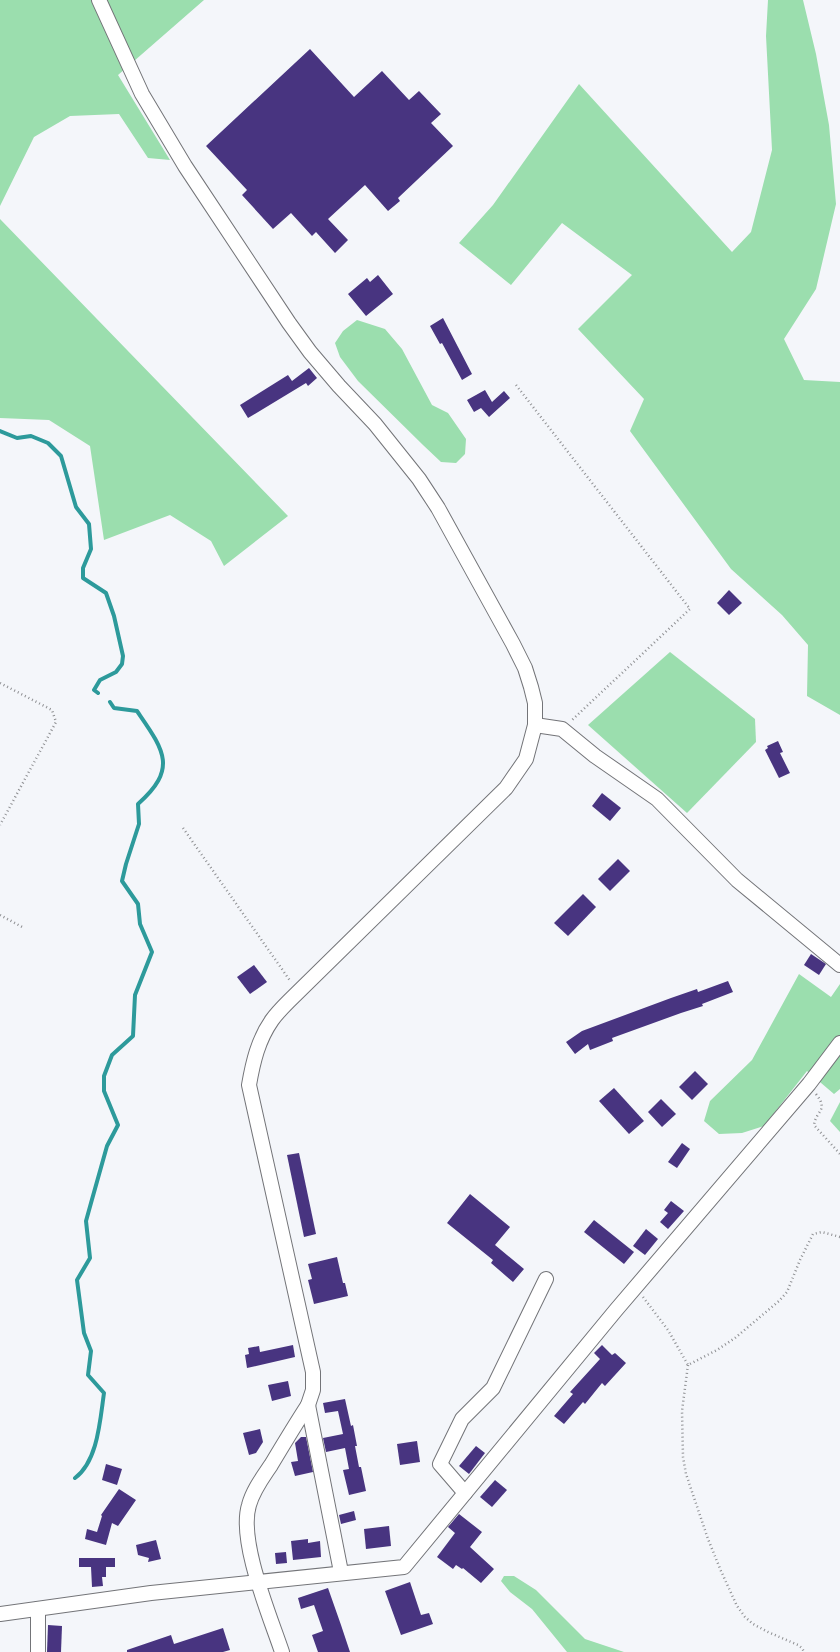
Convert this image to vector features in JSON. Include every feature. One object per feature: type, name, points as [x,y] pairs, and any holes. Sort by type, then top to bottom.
[{"type":"street","points":[[99,0],[142,94],[165,134],[288,323],[339,386],[400,453],[420,479],[438,508],[524,668],[535,703],[535,725],[526,759],[506,788],[298,992],[272,1020],[257,1047],[249,1085],[313,1372],[313,1390],[308,1405],[256,1489],[249,1505],[247,1523],[251,1553],[258,1582],[282,1652]]},
{"type":"street","points":[[535,725],[562,729],[595,756],[657,799],[738,880],[840,965]]},
{"type":"street","points":[[0,1614],[150,1593],[342,1572],[404,1567],[635,1287],[808,1084],[840,1042]]},
{"type":"street","points":[[465,1493],[440,1464],[462,1419],[494,1388],[546,1279]]},
{"type":"street","points":[[308,1405],[342,1572]]},
{"type":"street","points":[[38,1609],[38,1652]]},
{"type":"path","points":[[516,385],[690,609],[580,714],[562,729]]},
{"type":"path","points":[[0,683],[52,710],[56,722],[0,825]]},
{"type":"path","points":[[183,828],[298,992]]},
{"type":"path","points":[[0,915],[24,928]]},
{"type":"path","points":[[808,1084],[822,1104],[822,1107],[814,1122],[815,1127],[840,1154]]},
{"type":"path","points":[[688,1365],[717,1350],[735,1338],[779,1301],[787,1292],[800,1260],[813,1234],[822,1232],[840,1237]]},
{"type":"path","points":[[635,1287],[657,1314],[683,1354],[688,1365],[682,1411],[684,1462],[691,1491],[721,1571],[737,1606],[745,1617],[768,1632],[798,1645],[804,1652]]},
{"type":"green space","points":[[0,0],[204,0],[118,75],[170,160],[148,158],[119,114],[70,116],[34,137],[0,206]]},
{"type":"green space","points":[[768,0],[803,0],[816,54],[829,125],[836,204],[816,289],[784,339],[804,380],[840,382],[840,715],[807,696],[808,645],[782,615],[731,569],[630,431],[644,399],[578,329],[632,275],[562,223],[511,285],[459,243],[493,205],[579,84],[732,252],[751,232],[772,150],[766,36]]},
{"type":"green space","points":[[0,219],[288,516],[224,566],[211,541],[170,515],[104,540],[90,446],[49,420],[0,418]]},
{"type":"green space","points":[[357,320],[385,329],[402,349],[432,405],[448,413],[466,439],[465,454],[456,463],[441,462],[358,381],[340,357],[335,343],[343,331]]},
{"type":"green space","points":[[670,652],[755,719],[756,742],[687,813],[588,725]]},
{"type":"green space","points":[[799,974],[831,997],[840,984],[840,1089],[834,1094],[807,1071],[764,1126],[742,1133],[719,1134],[704,1121],[710,1101],[752,1060]]},
{"type":"green space","points":[[840,1102],[840,1132],[830,1121]]},
{"type":"green space","points":[[504,1576],[514,1576],[536,1590],[585,1639],[624,1652],[567,1652],[532,1609],[510,1592],[501,1581]]},
{"type":"building","points":[[310,49],[354,97],[382,71],[409,100],[419,91],[441,114],[431,123],[453,146],[398,198],[400,201],[388,211],[365,185],[328,219],[348,240],[335,253],[316,232],[312,236],[291,213],[273,229],[242,195],[247,190],[206,146]]},
{"type":"building","points":[[378,275],[393,294],[366,316],[348,294],[367,278],[370,282]]},
{"type":"building","points":[[443,318],[472,374],[462,380],[442,343],[440,344],[430,326]]},
{"type":"building","points":[[309,368],[317,378],[308,386],[306,383],[248,418],[240,405],[288,375],[292,381]]},
{"type":"building","points":[[485,390],[492,402],[504,391],[510,398],[489,417],[481,408],[474,412],[467,400]]},
{"type":"building","points":[[729,590],[742,603],[729,615],[717,603]]},
{"type":"building","points":[[778,741],[783,752],[780,753],[790,773],[779,778],[765,750],[768,748],[767,746]]},
{"type":"building","points":[[602,793],[621,808],[610,821],[592,806]]},
{"type":"building","points":[[618,859],[630,871],[610,891],[598,879]]},
{"type":"building","points":[[583,894],[596,907],[568,936],[554,923]]},
{"type":"building","points":[[811,954],[826,964],[819,975],[804,965]]},
{"type":"building","points":[[254,965],[267,982],[250,994],[237,977]]},
{"type":"building","points":[[728,981],[733,992],[702,1004],[703,1006],[612,1038],[613,1041],[590,1050],[588,1044],[575,1054],[566,1042],[582,1031],[697,989],[698,992]]},
{"type":"building","points":[[695,1071],[708,1084],[692,1100],[679,1087]]},
{"type":"building","points":[[614,1088],[644,1121],[629,1134],[599,1101]]},
{"type":"building","points":[[661,1099],[676,1114],[662,1127],[648,1112]]},
{"type":"building","points":[[682,1143],[690,1149],[677,1168],[668,1162]]},
{"type":"building","points":[[299,1153],[316,1234],[304,1237],[287,1155]]},
{"type":"building","points":[[470,1194],[510,1227],[495,1245],[524,1269],[513,1282],[491,1263],[493,1260],[447,1223]]},
{"type":"building","points":[[671,1201],[684,1211],[668,1229],[660,1222],[668,1213],[664,1210]]},
{"type":"building","points":[[594,1220],[634,1252],[624,1264],[584,1232]]},
{"type":"building","points":[[646,1229],[658,1239],[645,1255],[633,1246]]},
{"type":"building","points":[[337,1257],[343,1283],[345,1283],[348,1296],[314,1304],[308,1280],[312,1279],[308,1264]]},
{"type":"building","points":[[293,1345],[295,1357],[247,1368],[245,1355],[249,1354],[248,1348],[259,1346],[260,1352]]},
{"type":"building","points":[[602,1345],[612,1355],[615,1353],[626,1363],[605,1386],[602,1383],[585,1404],[583,1402],[564,1424],[554,1416],[573,1394],[570,1392],[600,1359],[594,1353]]},
{"type":"building","points":[[288,1381],[291,1396],[272,1401],[268,1385]]},
{"type":"building","points":[[345,1399],[351,1426],[353,1425],[359,1467],[361,1467],[366,1491],[349,1495],[343,1470],[349,1469],[345,1448],[326,1452],[323,1438],[343,1434],[338,1411],[325,1413],[323,1403]]},
{"type":"building","points":[[260,1429],[263,1442],[256,1453],[249,1455],[243,1433]]},
{"type":"building","points":[[301,1437],[306,1437],[313,1472],[295,1476],[291,1462],[298,1461],[295,1443]]},
{"type":"building","points":[[417,1441],[420,1462],[400,1465],[397,1444]]},
{"type":"building","points":[[476,1446],[485,1453],[469,1474],[459,1466]]},
{"type":"building","points":[[106,1464],[122,1469],[117,1485],[102,1480]]},
{"type":"building","points":[[495,1480],[507,1490],[492,1507],[480,1497]]},
{"type":"building","points":[[119,1489],[136,1500],[118,1526],[112,1523],[106,1545],[85,1539],[87,1529],[97,1532],[102,1516],[101,1515]]},
{"type":"building","points":[[354,1511],[356,1520],[341,1524],[339,1515]]},
{"type":"building","points":[[459,1514],[482,1532],[470,1547],[494,1569],[481,1583],[463,1568],[462,1569],[456,1565],[453,1569],[437,1557],[455,1533],[448,1527]]},
{"type":"building","points":[[389,1526],[391,1546],[366,1549],[364,1529]]},
{"type":"building","points":[[308,1539],[308,1543],[320,1541],[321,1557],[293,1560],[291,1541]]},
{"type":"building","points":[[156,1540],[161,1559],[148,1562],[149,1558],[138,1555],[136,1545]]},
{"type":"building","points":[[286,1552],[287,1563],[276,1564],[275,1553]]},
{"type":"building","points":[[79,1558],[115,1558],[115,1567],[106,1567],[106,1577],[102,1577],[103,1586],[92,1587],[91,1567],[79,1567]]},
{"type":"building","points":[[410,1582],[421,1615],[429,1613],[433,1624],[401,1635],[385,1591]]},
{"type":"building","points":[[328,1588],[350,1652],[318,1652],[312,1635],[323,1631],[314,1605],[301,1609],[298,1598]]},
{"type":"building","points":[[48,1625],[62,1626],[61,1652],[47,1652]]},
{"type":"building","points":[[223,1628],[230,1650],[223,1652],[127,1652],[127,1650],[171,1635],[174,1644]]},
{"type":"waterway","points":[[0,431],[17,438],[31,436],[48,443],[61,456],[76,507],[89,524],[91,549],[83,568],[83,578],[106,593],[114,616],[123,656],[122,664],[116,672],[100,680],[94,690],[98,693]]},
{"type":"waterway","points":[[75,1478],[83,1471],[93,1451],[97,1439],[104,1393],[88,1375],[91,1351],[84,1333],[77,1280],[90,1258],[86,1221],[107,1146],[118,1125],[104,1091],[104,1076],[112,1055],[133,1036],[135,995],[152,952],[140,924],[138,904],[122,881],[139,824],[138,804],[151,791],[159,780],[163,769],[163,758],[160,748],[154,736],[137,711],[114,708],[110,702]]}]
